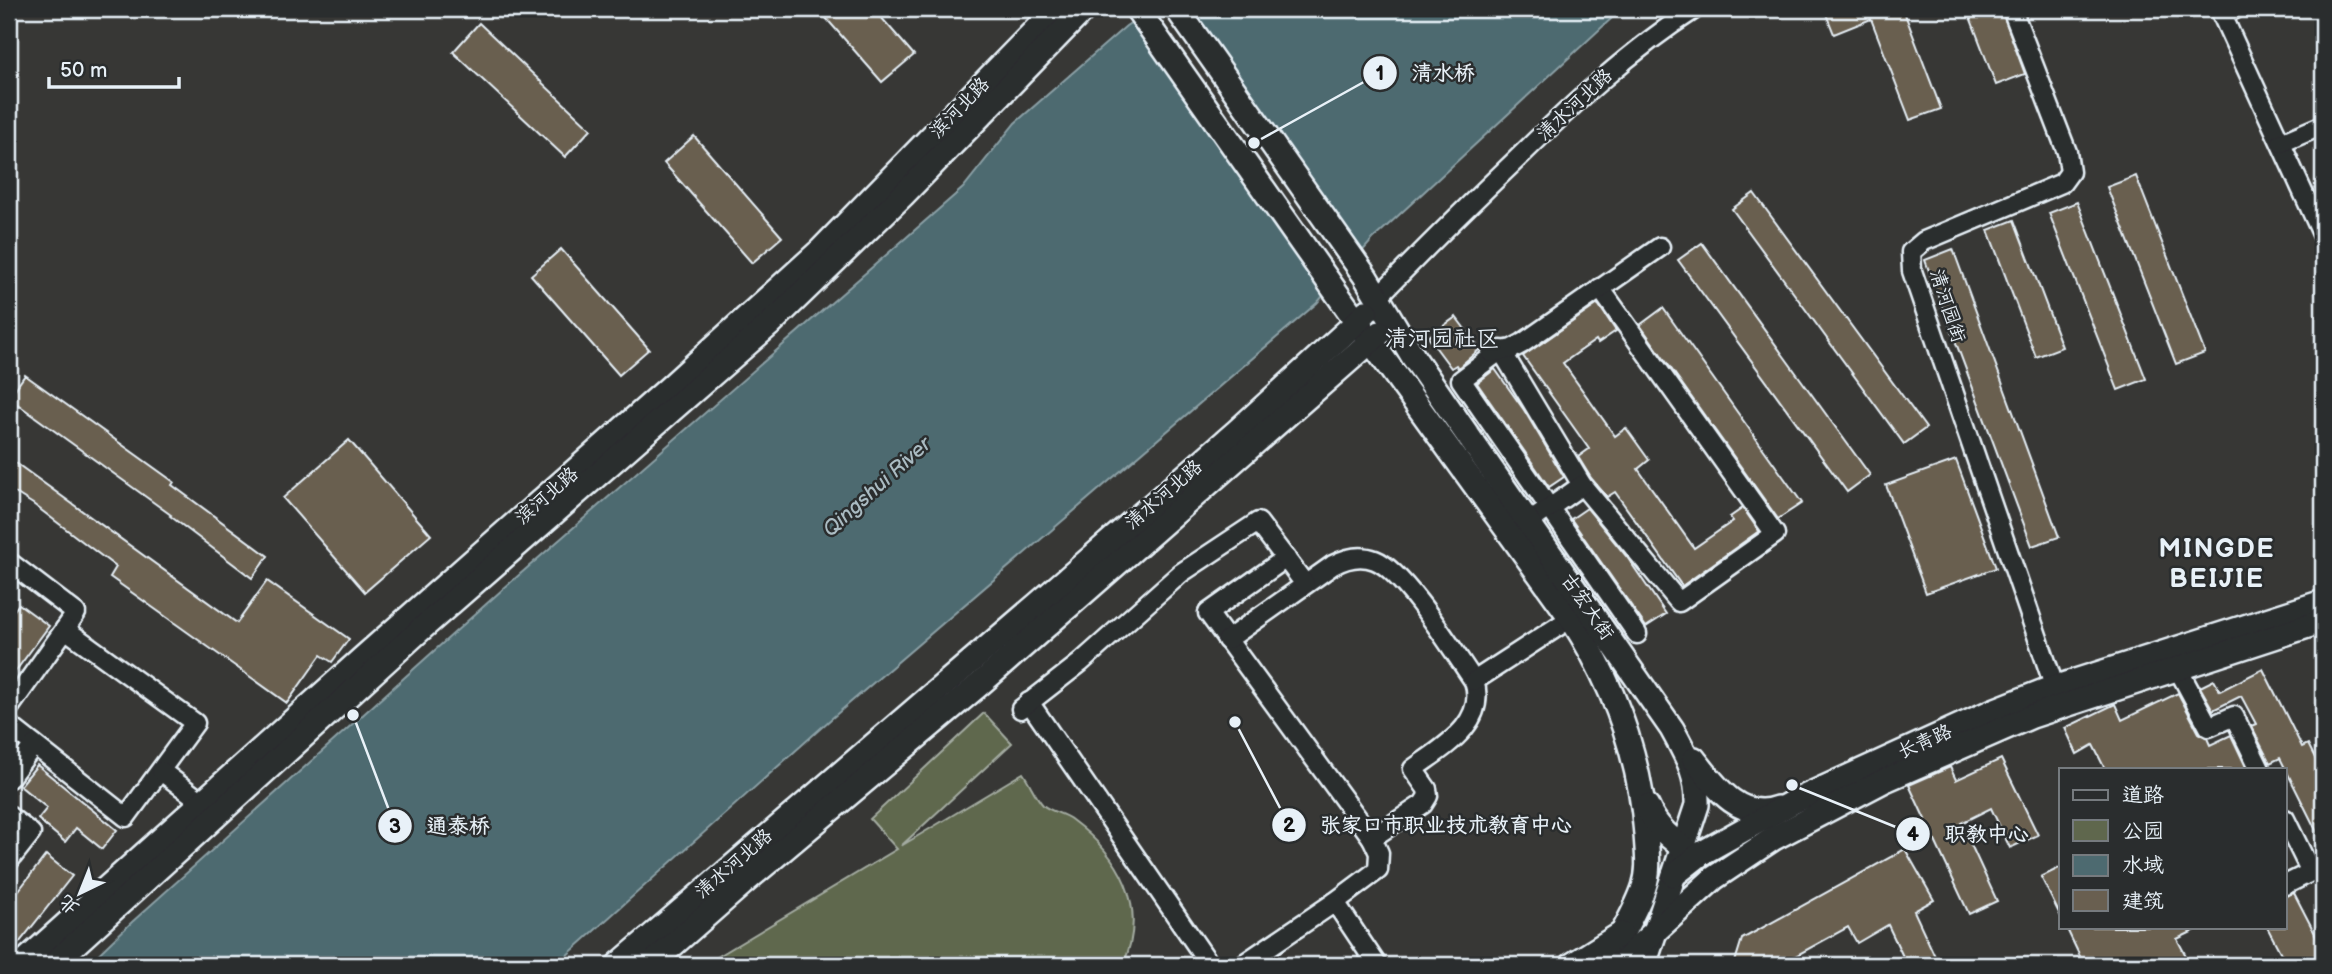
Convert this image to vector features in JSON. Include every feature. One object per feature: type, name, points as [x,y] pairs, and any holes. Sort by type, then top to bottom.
[{"type":"main road","name":"滨河北路","points":[[52,965],[209,810],[821,250],[1056,9]]},
{"type":"main road","name":"滨河北路","points":[[21,965],[209,810],[770,324],[903,195],[1084,9]]},
{"type":"main road","name":"古宏大街","points":[[1177,9],[1365,276],[1391,323],[1437,391],[1672,729],[1698,785],[1690,853]]},
{"type":"main road","name":"古宏大街","points":[[1139,11],[1364,331],[1571,618],[1597,662],[1631,745],[1644,810],[1648,864],[1645,886],[1608,965]]},
{"type":"main road","name":"清水河北路","points":[[650,965],[981,683],[1364,331],[1377,299]]},
{"type":"main road","name":"清水河北路","points":[[618,965],[1235,433],[1364,331],[1391,323]]},
{"type":"main road","name":"长青路","points":[[1621,965],[1713,878],[1794,827],[1883,780],[2032,716],[2058,697],[2323,602]]},
{"type":"main road","name":"长青路","points":[[1572,965],[1622,933],[1675,874],[1690,853],[1793,802],[1993,711],[2178,668],[2323,621]]},
{"type":"main road","points":[[1672,729],[1703,770],[1736,806],[1750,811],[1768,811],[1793,802]]},
{"type":"main road","points":[[1639,787],[1657,825],[1668,838],[1707,863],[1718,866],[1733,865]]},
{"type":"main road","points":[[1644,965],[1675,874]]},
{"type":"street","name":"清水河北路","points":[[1377,299],[1422,251],[1578,100],[1666,27],[1695,9]]},
{"type":"street","name":"清河园街","points":[[2012,9],[2067,152],[2070,172],[2063,183],[1924,241],[1911,252],[1912,271],[2058,697]]},
{"type":"street","points":[[2235,9],[2222,15],[2323,236]]},
{"type":"street","points":[[2281,143],[2323,125]]},
{"type":"street","points":[[1437,391],[1486,354],[1512,349],[1523,343],[1660,247]]},
{"type":"street","points":[[1502,350],[1582,485],[1679,603],[1775,534],[1600,289]]},
{"type":"street","points":[[1502,350],[1461,380],[1637,634]]},
{"type":"street","points":[[1528,523],[1582,485]]},
{"type":"street","points":[[1210,965],[1025,706],[1080,663],[1181,573],[1258,522],[1306,584]]},
{"type":"street","points":[[1242,965],[1378,870],[1379,853],[1372,838],[1208,613],[1286,558]]},
{"type":"street","points":[[1227,640],[1344,559],[1373,559],[1388,567],[1403,581],[1474,681],[1478,700],[1475,713],[1464,729],[1413,769],[1427,789],[1428,796],[1423,804],[1372,838]]},
{"type":"street","points":[[9,562],[76,613],[9,708]]},
{"type":"street","points":[[1474,681],[1571,618]]},
{"type":"street","points":[[9,725],[127,817],[195,723],[65,629]]},
{"type":"street","points":[[2178,668],[2209,727],[2234,716],[2260,768]]},
{"type":"street","points":[[9,778],[34,746]]},
{"type":"street","points":[[161,771],[209,810]]},
{"type":"street","points":[[9,816],[31,833],[9,861]]},
{"type":"street","points":[[2286,821],[2317,869],[2286,884]]},
{"type":"street","points":[[1335,902],[1377,965]]},
{"type":"green space","points":[[984,713],[1012,743],[901,846],[1023,773],[1043,805],[1069,818],[1089,834],[1116,866],[1131,903],[1133,923],[1123,965],[704,965],[897,849],[870,819]]},
{"type":"water","name":"Qingshui River","points":[[1152,9],[1627,9],[1613,17],[1373,239],[1317,303],[831,719],[556,965],[87,965],[503,589],[963,188],[1015,123],[1126,26]]},
{"type":"pier","points":[[1147,9],[1191,9],[1364,254],[1329,294]]},
{"type":"building","points":[[818,9],[874,9],[914,55],[882,82]]},
{"type":"building","points":[[1824,9],[1903,9],[1941,109],[1910,120],[1871,19],[1834,34]]},
{"type":"building","points":[[1967,9],[2001,9],[2025,74],[1996,85]]},
{"type":"building","points":[[479,23],[591,129],[565,157],[453,52]]},
{"type":"building","points":[[694,136],[782,237],[752,263],[664,163]]},
{"type":"building","points":[[2136,176],[2205,353],[2176,364],[2107,187]]},
{"type":"building","points":[[1754,193],[1926,428],[1904,444],[1732,209]]},
{"type":"building","points":[[2077,202],[2146,379],[2118,390],[2049,213]]},
{"type":"building","points":[[2014,220],[2062,347],[2036,357],[1988,230]]},
{"type":"building","points":[[1702,243],[1870,475],[1847,492],[1678,260]]},
{"type":"building","points":[[561,249],[649,349],[619,375],[531,275]]},
{"type":"building","points":[[1953,249],[2059,537],[2032,546],[1925,260]]},
{"type":"building","points":[[1598,304],[1616,331],[1598,343],[1596,340],[1563,363],[1615,436],[1626,428],[1649,460],[1638,469],[1694,548],[1733,521],[1730,517],[1743,508],[1759,531],[1682,586],[1615,492],[1607,497],[1591,478],[1578,457],[1589,449],[1523,356]]},
{"type":"building","points":[[1663,308],[1802,503],[1778,519],[1640,325]]},
{"type":"building","points":[[1456,317],[1480,349],[1458,368],[1456,365],[1451,368],[1428,337]]},
{"type":"building","points":[[1495,369],[1524,410],[1564,477],[1549,487],[1477,383]]},
{"type":"building","points":[[25,375],[174,482],[172,485],[268,556],[252,578],[171,515],[9,398]]},
{"type":"building","points":[[349,440],[431,535],[365,592],[283,498]]},
{"type":"building","points":[[9,458],[237,623],[267,581],[349,639],[332,662],[321,655],[287,703],[110,577],[116,567],[9,489]]},
{"type":"building","points":[[1956,460],[1996,568],[1926,593],[1886,485]]},
{"type":"building","points":[[1587,508],[1627,557],[1666,614],[1646,627],[1571,519]]},
{"type":"building","points":[[19,604],[49,626],[9,680],[9,617]]},
{"type":"building","points":[[2263,669],[2302,747],[2308,744],[2323,774],[2323,844],[2280,758],[2270,763],[2251,726],[2256,724],[2241,696],[2213,710],[2200,687],[2214,680],[2220,691]]},
{"type":"building","points":[[2178,693],[2199,733],[2207,738],[2210,745],[2231,735],[2247,768],[2104,768],[2093,745],[2077,754],[2065,728],[2115,704],[2122,720]]},
{"type":"building","points":[[2001,759],[2038,835],[2010,848],[1991,808],[1961,823],[1997,901],[1969,914],[1909,785],[1950,767],[1956,780]]},
{"type":"building","points":[[37,765],[117,830],[102,849],[76,828],[65,842],[38,819],[47,808],[20,786]]},
{"type":"building","points":[[1905,849],[1934,900],[1914,911],[1939,965],[1907,965],[1888,925],[1857,943],[1848,927],[1779,965],[1734,965],[1742,939]]},
{"type":"building","points":[[46,855],[72,876],[19,943],[9,935],[9,903]]},
{"type":"building","points":[[2059,868],[2059,913],[2041,877]]},
{"type":"building","points":[[2294,893],[2323,949],[2323,965],[2287,965],[2268,928],[2286,928],[2286,896]]},
{"type":"building","points":[[2066,928],[2200,928],[2177,939],[2191,965],[2084,965]]},
{"type":"place","name":"清水桥","points":[[1254,143]]},
{"type":"place","name":"通泰桥","points":[[353,715]]},
{"type":"place","name":"张家口市职业技术教育中心","points":[[1235,722]]},
{"type":"place","name":"职教中心","points":[[1792,785]]},
{"type":"district","name":"清河园社区","points":[[1442,339]]},
{"type":"district","name":"MINGDE BEIJIE","points":[[2217,564]]}]
